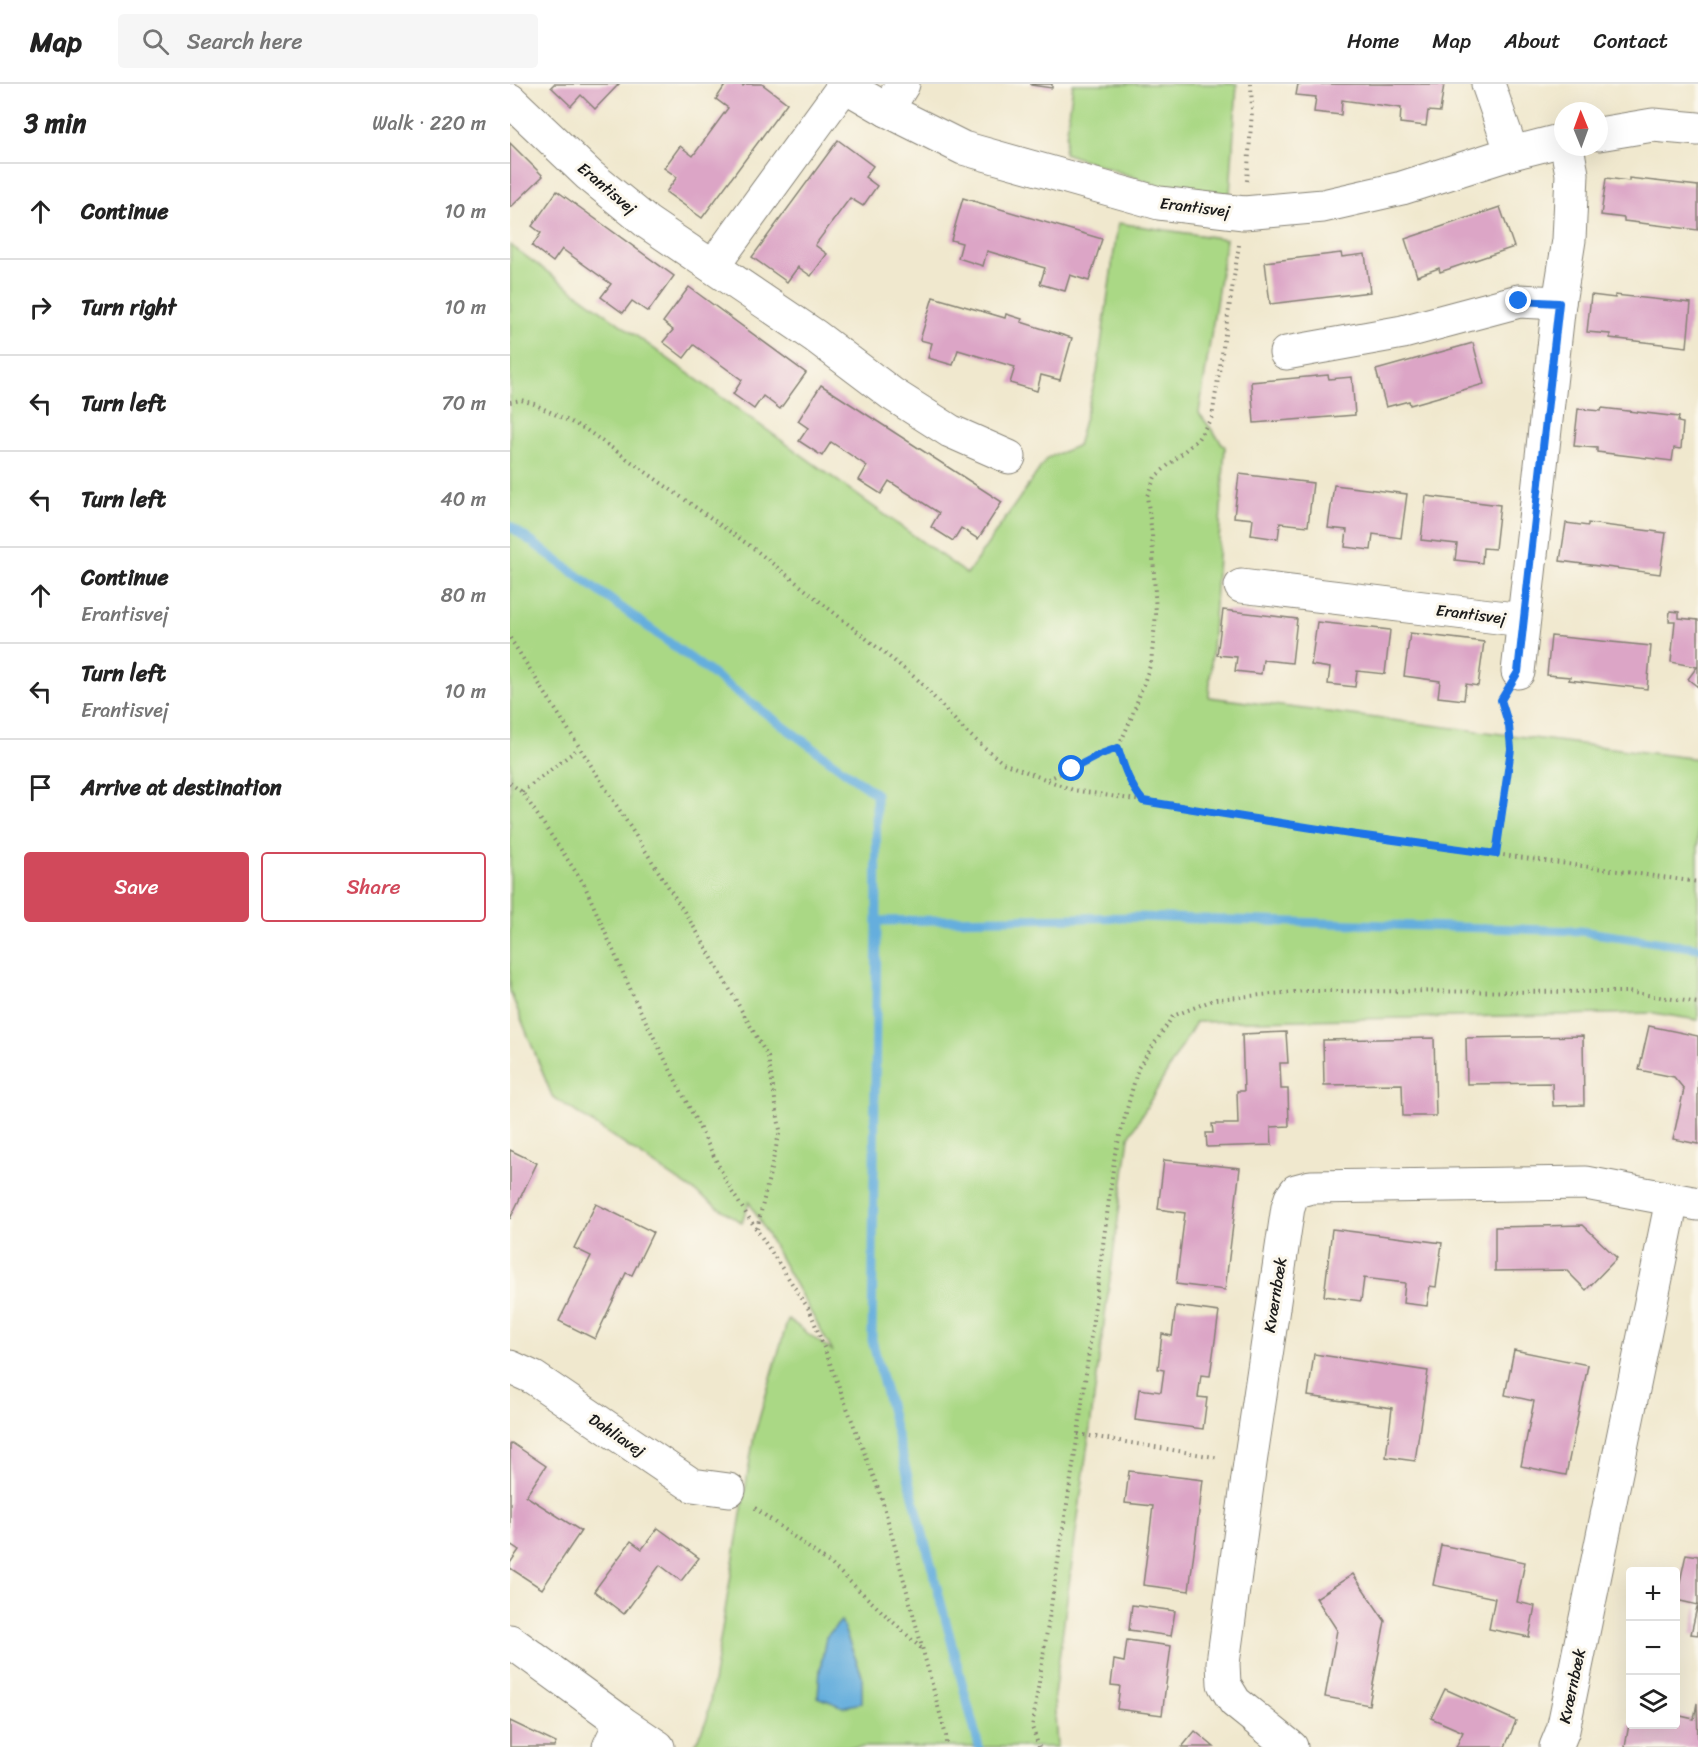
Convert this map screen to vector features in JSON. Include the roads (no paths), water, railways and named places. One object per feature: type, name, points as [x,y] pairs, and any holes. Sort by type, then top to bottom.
[{"type":"street","points":[[1488,84],[1512,153]]},
{"type":"street","name":"Erantisvej","points":[[713,266],[843,85],[895,97],[963,148],[1159,203],[1244,213],[1334,204],[1402,188],[1512,153],[1554,142]]},
{"type":"street","name":"Erantisvej","points":[[510,100],[589,175],[648,223],[815,336],[892,394],[950,431],[1009,457]]},
{"type":"street","points":[[1608,132],[1653,125],[1698,129]]},
{"type":"street","name":"Erantisvej","points":[[1518,672],[1559,303],[1569,240],[1572,174],[1569,156]]},
{"type":"street","points":[[1286,353],[1403,332],[1519,301],[1559,303]]},
{"type":"street","name":"Erantisvej","points":[[1241,586],[1523,620]]},
{"type":"street","name":"Kværnbæk","points":[[1291,1747],[1234,1702],[1224,1684],[1223,1663],[1250,1463],[1291,1198],[1296,1191],[1311,1187],[1586,1183],[1685,1202],[1563,1730],[1556,1747]]},
{"type":"street","name":"Dahliavej","points":[[510,1366],[534,1378],[692,1485],[729,1490]]},
{"type":"street","points":[[510,1641],[615,1735],[658,1747]]},
{"type":"water","points":[[841,1621],[862,1675],[862,1703],[843,1707],[818,1697],[826,1637]]},
{"type":"waterway","points":[[510,526],[876,794],[877,921],[1138,917],[1580,931],[1698,948]]},
{"type":"waterway","points":[[877,921],[872,1340],[979,1747]]}]
